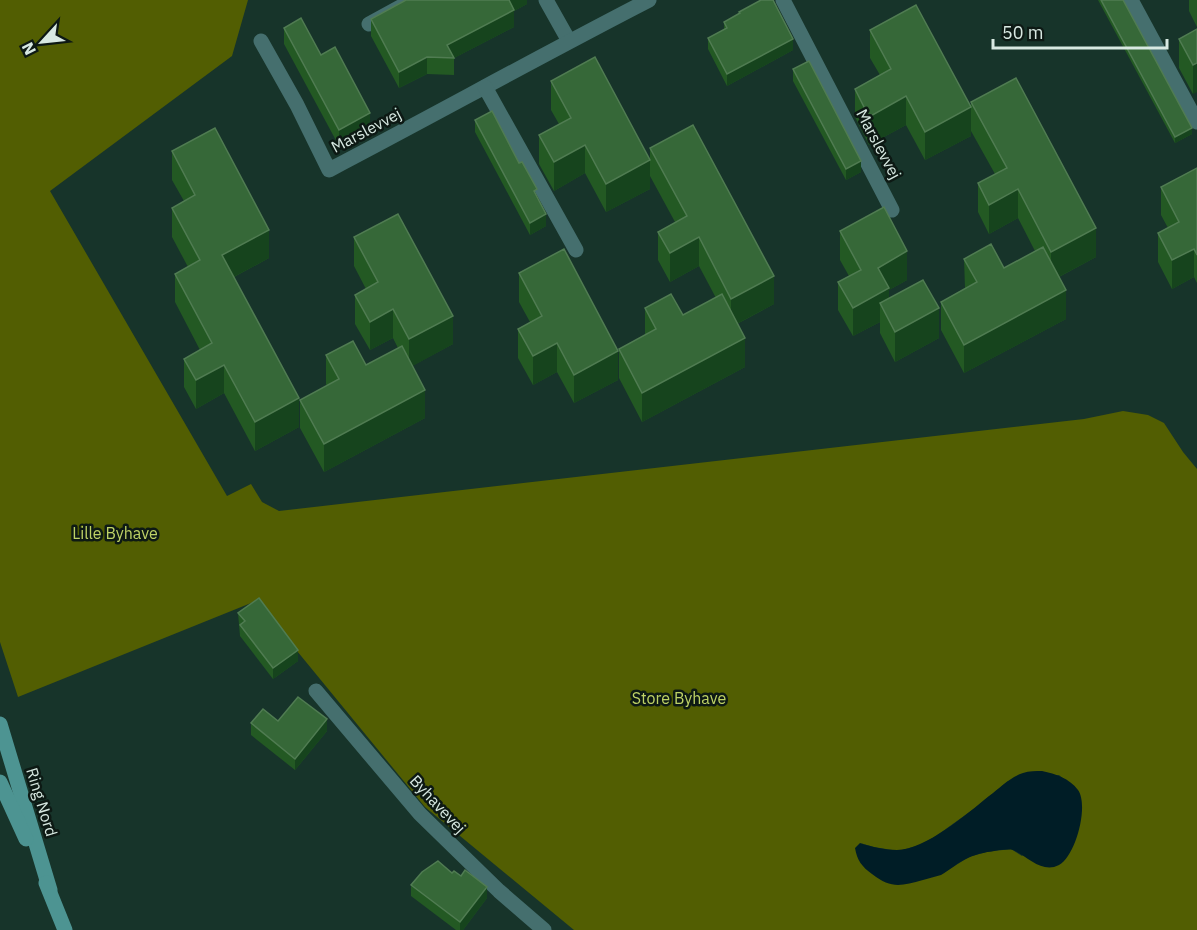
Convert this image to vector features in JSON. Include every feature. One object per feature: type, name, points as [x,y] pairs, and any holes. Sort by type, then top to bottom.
[{"type":"main road","name":"Ring Nord","points":[[0,724],[50,890],[65,930]]},
{"type":"main road","name":"Ring Nord","points":[[0,782],[50,890]]},
{"type":"street","points":[[369,24],[413,0]]},
{"type":"street","points":[[546,0],[569,41]]},
{"type":"street","name":"Marslevvej","points":[[261,41],[297,105],[329,170],[649,0]]},
{"type":"street","name":"Marslevvej","points":[[783,0],[892,210]]},
{"type":"street","points":[[1131,0],[1197,122]]},
{"type":"street","points":[[485,87],[576,250]]},
{"type":"street","name":"Byhavevej","points":[[316,691],[420,814],[499,891],[544,930]]},
{"type":"green space","name":"Store Byhave","points":[[0,0],[248,0],[232,56],[50,191],[227,496],[251,484],[262,502],[279,511],[1084,419],[1123,411],[1148,415],[1164,423],[1197,469],[1197,930],[574,930],[425,807],[256,601],[18,697],[0,642]],"holes":[[[1059,775],[1079,792],[1022,856],[1011,849],[986,852],[969,857],[940,875],[860,843],[898,851],[920,845],[975,808],[1008,781]]]},
{"type":"water","points":[[1042,771],[1066,780],[1078,790],[1081,797],[1079,830],[1071,852],[1059,865],[1041,866],[1013,850],[999,850],[972,856],[941,875],[896,885],[879,879],[865,869],[859,860],[855,848],[860,843],[897,850],[920,844],[958,821],[1014,777],[1025,772]]},
{"type":"building","points":[[406,0],[509,0],[514,10],[447,45],[454,58],[427,57],[399,72],[371,19]]},
{"type":"building","points":[[761,0],[773,0],[793,39],[727,74],[708,38],[727,28],[724,22]]},
{"type":"building","points":[[1101,0],[1123,0],[1192,128],[1175,137]]},
{"type":"building","points":[[916,5],[971,107],[925,132],[906,96],[869,117],[855,89],[891,69],[870,30]]},
{"type":"building","points":[[301,18],[321,55],[335,47],[370,113],[339,130],[284,28]]},
{"type":"building","points":[[1197,29],[1197,63],[1193,65],[1179,39]]},
{"type":"building","points":[[595,57],[650,160],[606,184],[585,145],[554,162],[539,135],[571,118],[551,81]]},
{"type":"building","points":[[809,61],[861,161],[846,169],[793,69]]},
{"type":"building","points":[[1016,78],[1096,228],[1051,252],[1018,189],[989,205],[978,183],[1007,168],[971,102]]},
{"type":"building","points":[[492,111],[519,163],[522,162],[537,189],[534,191],[546,214],[530,223],[475,120]]},
{"type":"building","points":[[693,125],[774,276],[731,299],[699,237],[670,253],[658,232],[687,216],[650,148]]},
{"type":"building","points":[[215,128],[269,230],[222,255],[299,398],[255,422],[224,365],[196,380],[184,359],[212,343],[175,274],[200,260],[172,208],[195,195],[172,151]]},
{"type":"building","points":[[1197,168],[1197,255],[1194,249],[1172,260],[1158,233],[1179,222],[1161,187]]},
{"type":"building","points":[[884,207],[907,251],[878,268],[889,288],[853,308],[838,282],[861,270],[840,231]]},
{"type":"building","points":[[398,214],[453,316],[409,339],[393,309],[370,322],[355,295],[378,282],[354,237]]},
{"type":"building","points":[[991,244],[1004,268],[1043,247],[1066,290],[964,345],[941,302],[977,282],[964,259]]},
{"type":"building","points":[[564,249],[618,351],[574,375],[557,343],[533,356],[518,329],[542,316],[519,273]]},
{"type":"building","points":[[923,280],[939,308],[895,332],[880,303]]},
{"type":"building","points":[[671,294],[683,315],[722,294],[745,338],[642,393],[619,349],[656,329],[645,308]]},
{"type":"building","points":[[353,341],[366,365],[402,346],[425,390],[324,444],[300,400],[339,379],[326,355]]},
{"type":"building","points":[[259,598],[298,650],[273,668],[240,625],[245,621],[238,613]]},
{"type":"building","points":[[298,697],[327,719],[295,759],[251,723],[263,709],[278,721]]},
{"type":"building","points":[[438,861],[452,873],[454,871],[461,876],[465,870],[487,887],[460,922],[411,885],[422,872]]},
{"type":"park label","name":"Lille Byhave","points":[[115,533]]}]
